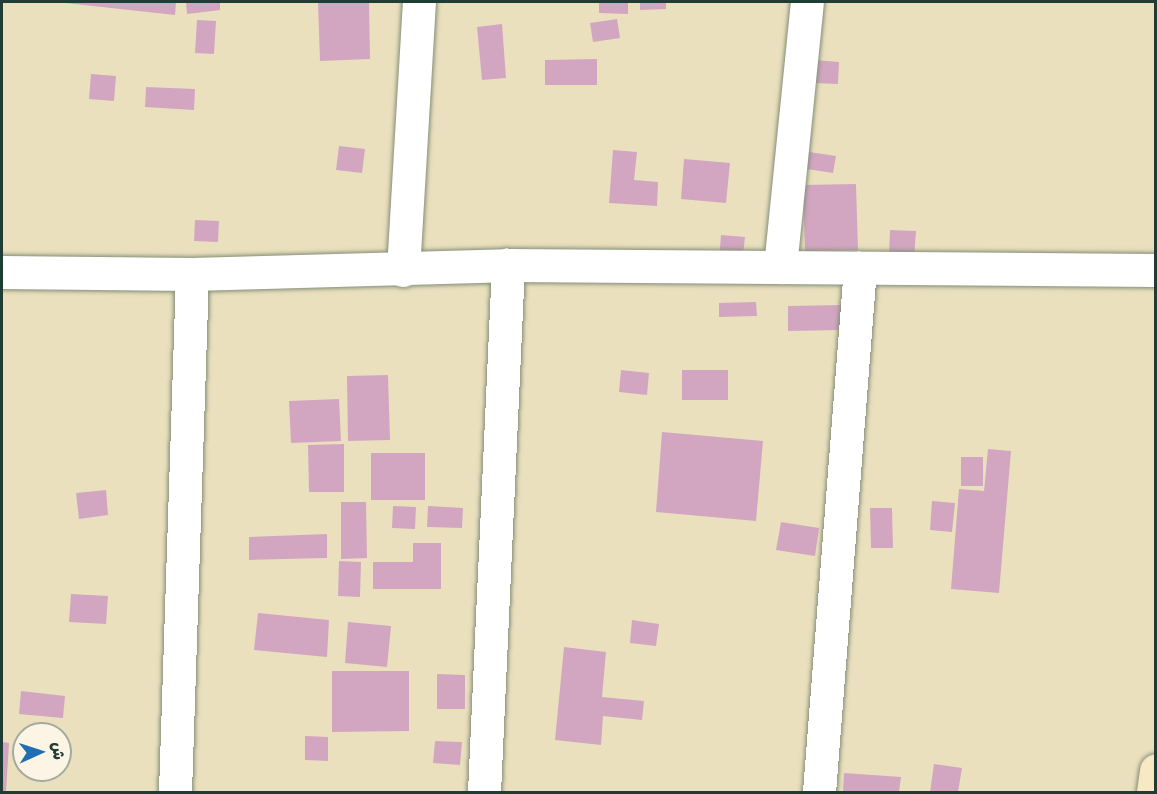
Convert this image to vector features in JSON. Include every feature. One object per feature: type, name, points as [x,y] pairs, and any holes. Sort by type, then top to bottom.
[{"type":"street","points":[[403,270],[419,2]]},
{"type":"street","points":[[780,267],[807,2]]},
{"type":"street","points":[[484,792],[508,265]]},
{"type":"street","points":[[2,272],[192,274],[403,270],[508,265],[1155,270]]},
{"type":"street","points":[[819,792],[860,268]]},
{"type":"street","points":[[176,792],[192,274]]},
{"type":"street","points":[[1154,792],[1155,771]]},
{"type":"building","points":[[56,2],[176,2],[175,15]]},
{"type":"building","points":[[186,2],[220,2],[220,10],[187,14]]},
{"type":"building","points":[[318,2],[369,2],[370,59],[320,61]]},
{"type":"building","points":[[599,2],[628,2],[628,14],[599,13]]},
{"type":"building","points":[[640,2],[666,2],[666,9],[640,10]]},
{"type":"building","points":[[617,19],[620,38],[593,42],[590,23]]},
{"type":"building","points":[[197,20],[216,21],[214,54],[195,53]]},
{"type":"building","points":[[502,24],[506,78],[482,80],[477,27]]},
{"type":"building","points":[[597,59],[597,85],[545,85],[545,60]]},
{"type":"building","points":[[814,60],[839,62],[838,84],[813,83]]},
{"type":"building","points":[[91,74],[116,76],[114,101],[89,99]]},
{"type":"building","points":[[146,87],[195,89],[194,110],[145,107]]},
{"type":"building","points":[[339,146],[365,149],[362,173],[336,170]]},
{"type":"building","points":[[613,150],[637,152],[634,180],[658,182],[657,206],[609,203]]},
{"type":"building","points":[[809,152],[836,156],[833,173],[807,169]]},
{"type":"building","points":[[684,159],[730,163],[726,203],[681,199]]},
{"type":"building","points":[[856,184],[858,250],[805,251],[803,185]]},
{"type":"building","points":[[195,220],[219,221],[218,242],[194,241]]},
{"type":"building","points":[[890,230],[916,231],[914,257],[889,255]]},
{"type":"building","points":[[721,235],[745,237],[742,264],[719,262]]},
{"type":"building","points":[[756,302],[757,316],[719,317],[719,303]]},
{"type":"building","points":[[841,305],[841,330],[788,331],[788,306]]},
{"type":"building","points":[[621,370],[649,373],[647,395],[619,392]]},
{"type":"building","points":[[682,370],[728,370],[728,400],[682,400]]},
{"type":"building","points":[[388,375],[390,440],[348,441],[347,376]]},
{"type":"building","points":[[339,399],[341,441],[291,443],[289,401]]},
{"type":"building","points":[[662,432],[763,441],[756,521],[656,512]]},
{"type":"building","points":[[344,444],[344,492],[309,492],[308,445]]},
{"type":"building","points":[[988,449],[1011,451],[999,593],[951,589],[959,489],[984,491]]},
{"type":"building","points":[[371,453],[425,453],[425,500],[371,500]]},
{"type":"building","points":[[961,457],[983,457],[983,486],[961,486]]},
{"type":"building","points":[[106,490],[108,515],[79,519],[76,493]]},
{"type":"building","points":[[932,501],[955,503],[952,532],[930,530]]},
{"type":"building","points":[[341,502],[366,502],[367,558],[341,559]]},
{"type":"building","points":[[393,506],[416,507],[415,529],[392,528]]},
{"type":"building","points":[[428,506],[463,508],[462,528],[427,527]]},
{"type":"building","points":[[870,508],[892,508],[893,548],[871,548]]},
{"type":"building","points":[[781,522],[819,528],[815,556],[776,550]]},
{"type":"building","points":[[327,534],[327,558],[249,560],[249,537]]},
{"type":"building","points":[[413,543],[441,543],[441,589],[373,589],[373,562],[413,562]]},
{"type":"building","points":[[339,561],[361,562],[360,597],[338,596]]},
{"type":"building","points":[[71,594],[108,596],[106,624],[69,622]]},
{"type":"building","points":[[258,613],[329,620],[327,657],[254,650]]},
{"type":"building","points":[[632,620],[659,624],[656,646],[630,643]]},
{"type":"building","points":[[348,622],[391,626],[387,667],[345,663]]},
{"type":"building","points":[[564,647],[606,652],[602,697],[644,701],[642,720],[603,716],[601,745],[555,740]]},
{"type":"building","points":[[332,671],[409,671],[409,731],[332,732]]},
{"type":"building","points":[[437,674],[465,675],[465,709],[437,709]]},
{"type":"building","points":[[21,691],[65,696],[63,718],[19,714]]},
{"type":"building","points":[[305,736],[328,737],[328,761],[305,760]]},
{"type":"building","points":[[435,741],[462,742],[460,765],[433,763]]},
{"type":"building","points":[[2,742],[9,743],[6,792],[2,792]]},
{"type":"building","points":[[934,764],[962,768],[958,792],[930,792]]},
{"type":"building","points":[[844,773],[901,777],[899,792],[843,792]]}]
